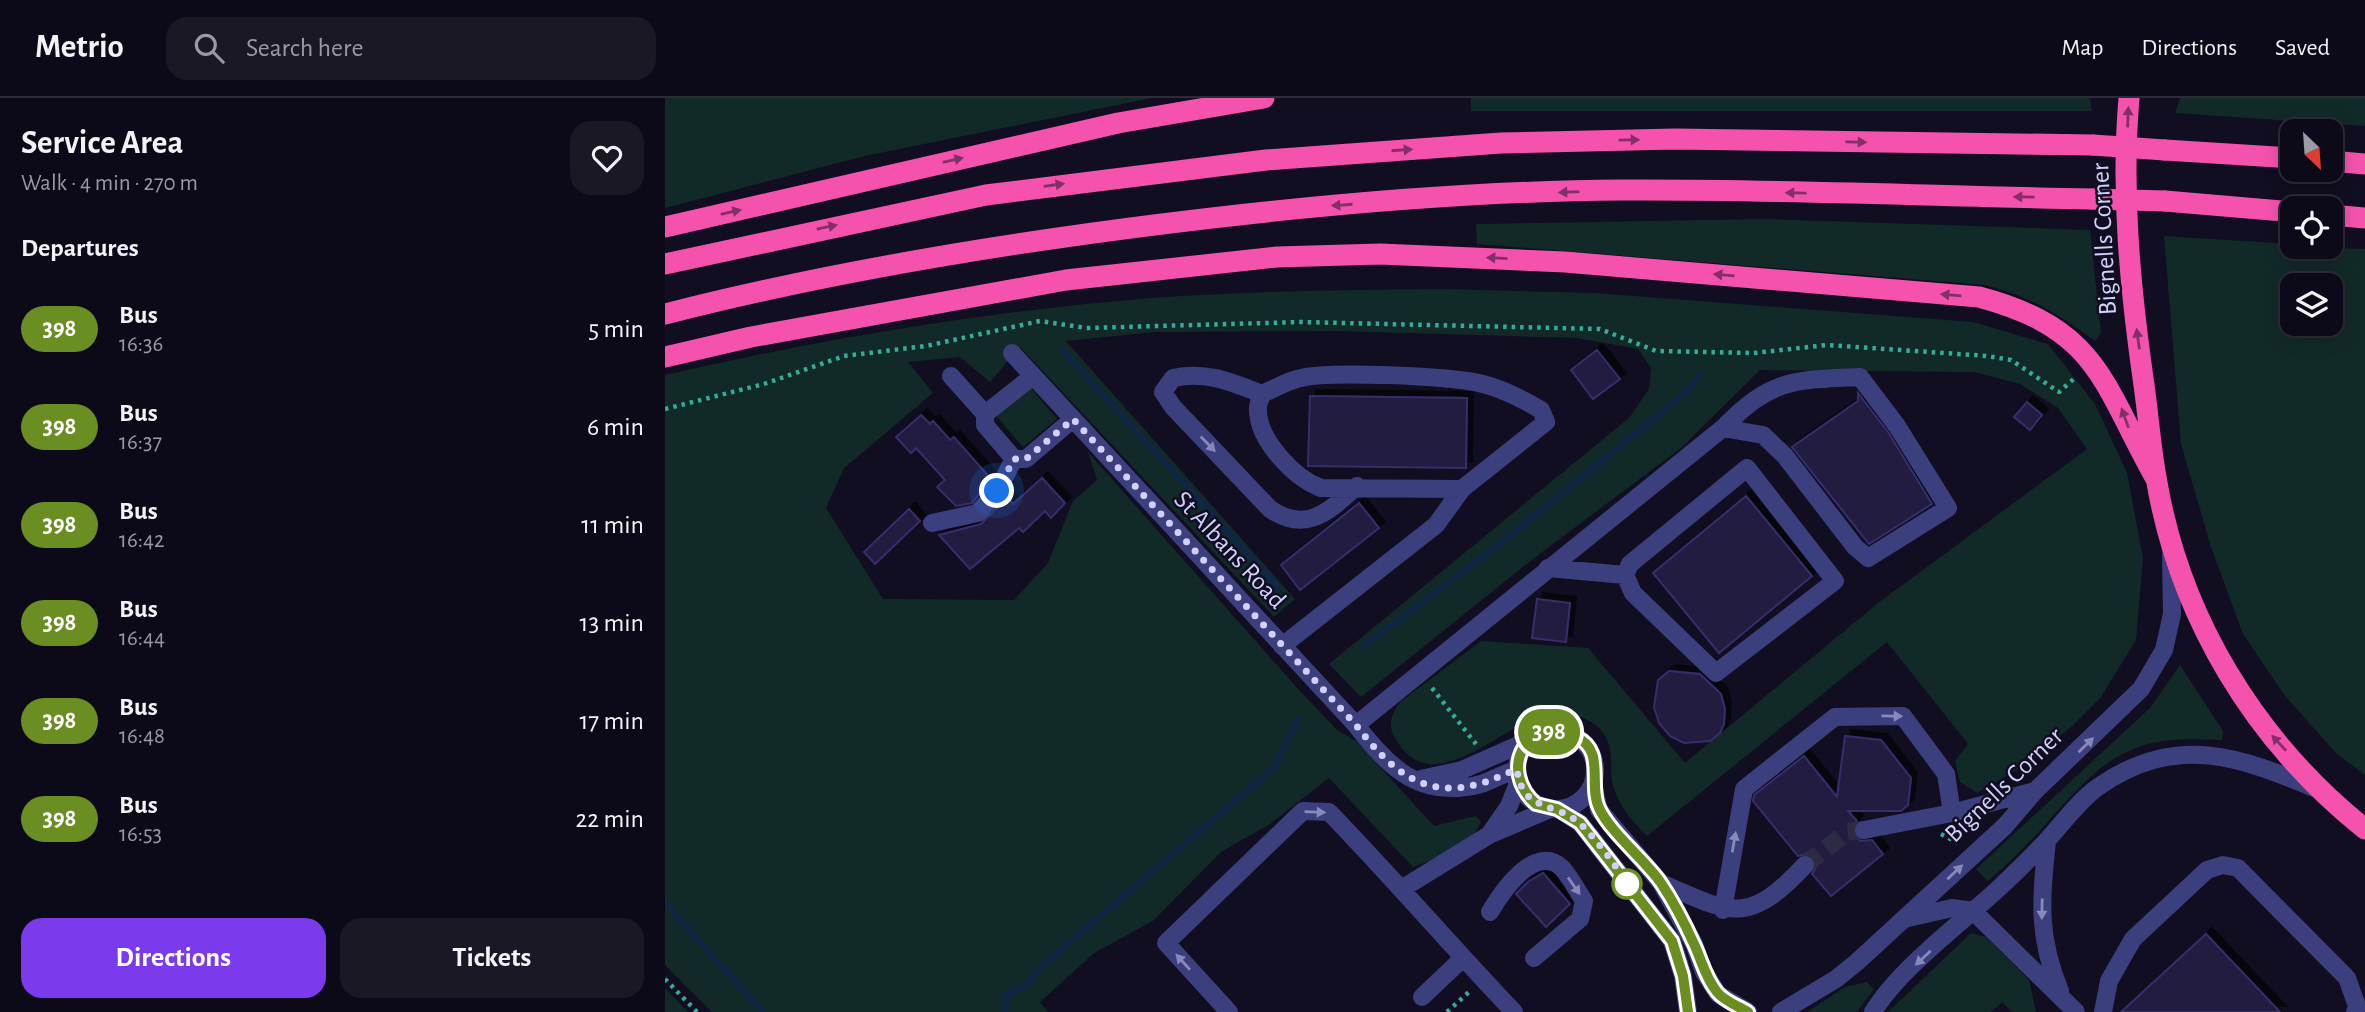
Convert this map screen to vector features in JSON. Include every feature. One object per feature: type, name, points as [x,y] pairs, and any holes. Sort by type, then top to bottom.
[{"type":"highway","points":[[665,228],[1118,123],[1264,98]]},
{"type":"highway","name":"Bignells Corner","points":[[2129,98],[2131,295],[2156,479],[2171,542],[2190,595],[2230,681],[2260,723],[2325,793],[2365,829]]},
{"type":"highway","points":[[665,264],[986,195],[1266,160],[1501,143],[1675,139],[2093,145],[2280,157]]},
{"type":"highway","points":[[2343,162],[2365,164]]},
{"type":"highway","points":[[665,314],[766,288],[997,244],[1271,210],[1440,198],[1621,190],[2165,201],[2280,211]]},
{"type":"highway","points":[[2343,216],[2365,218]]},
{"type":"highway","points":[[665,357],[751,337],[1066,280],[1210,262],[1380,254],[1565,261],[1979,297],[2013,306],[2061,332],[2101,372],[2156,479]]},
{"type":"street","name":"St Albans Road","points":[[1012,353],[1356,725],[1374,749],[1411,781]]},
{"type":"street","points":[[1282,646],[1436,525],[1462,489],[1546,422],[1541,410],[1484,384],[1445,379],[1322,376],[1298,378],[1262,394],[1212,375],[1202,375],[1173,378],[1163,392],[1173,407],[1270,509],[1283,518],[1306,521],[1320,515],[1357,486]]},
{"type":"street","points":[[951,376],[985,414],[985,425],[1014,459],[1026,459],[1073,419]]},
{"type":"street","points":[[985,414],[1033,376]]},
{"type":"street","points":[[1356,725],[1723,428],[1749,402],[1776,385],[1799,380],[1860,377],[1898,426],[1948,508],[1868,558],[1855,547],[1785,456],[1763,435],[1723,428]]},
{"type":"street","points":[[1262,394],[1257,409],[1264,429],[1289,470],[1307,483],[1321,488],[1357,486],[1462,489]]},
{"type":"street","points":[[932,523],[978,513],[997,491],[1014,459]]},
{"type":"street","points":[[1747,468],[1835,582],[1716,673],[1633,593],[1625,575],[1630,564],[1747,468]]},
{"type":"street","name":"Bignells Corner","points":[[1781,1012],[1836,979],[1905,918],[2005,826],[2035,791],[2126,706],[2161,659],[2172,614],[2171,542]]},
{"type":"street","points":[[1548,568],[1625,575]]},
{"type":"street","points":[[1723,910],[1744,789],[1835,717],[1903,716],[1946,774],[1952,813]]},
{"type":"street","points":[[1411,781],[1462,770],[1545,732],[1564,731],[1581,739],[1594,759],[1593,785],[1599,810],[1661,883],[1695,944],[1704,972],[1718,994],[1748,1012]]},
{"type":"street","points":[[1489,835],[1510,806],[1522,750],[1532,738]]},
{"type":"street","name":"Bignells Corner","points":[[1873,1012],[1891,988],[2047,841],[2098,787],[2129,771],[2164,757],[2228,756],[2259,765],[2325,793]]},
{"type":"street","points":[[1411,781],[1457,787],[1518,775]]},
{"type":"street","points":[[1518,775],[1528,797],[1536,804],[1554,809],[1580,823],[1672,941],[1683,976],[1688,1012]]},
{"type":"street","points":[[1403,888],[1489,835],[1554,809],[1576,804],[1593,785]]},
{"type":"street","points":[[1864,830],[1952,813],[2035,791]]},
{"type":"street","points":[[1229,1012],[1166,943],[1303,811],[1329,812],[1403,888],[1422,915],[1514,1012]]},
{"type":"street","points":[[2047,841],[2042,934],[2046,958],[2063,998]]},
{"type":"street","points":[[1490,912],[1502,892],[1530,864],[1545,862],[1560,866],[1584,901],[1580,919],[1534,958]]},
{"type":"street","points":[[1661,883],[1723,910],[1752,907],[1780,891],[1805,864]]},
{"type":"street","points":[[2103,1012],[2109,981],[2133,939],[2207,870],[2223,865],[2238,868],[2347,978],[2357,1006],[2355,1012]]},
{"type":"street","points":[[1905,918],[1952,908],[1973,911],[2076,1012]]},
{"type":"street","points":[[1422,997],[1463,958]]},
{"type":"path","points":[[665,409],[764,384],[844,356],[926,346],[1040,321],[1086,328],[1301,322],[1600,329],[1656,351],[1754,353],[1827,345],[1987,356],[2011,360],[2059,392],[2080,373]]},
{"type":"path","points":[[1420,673],[1480,751]]},
{"type":"path","points":[[665,979],[697,1012]]},
{"type":"path","points":[[1447,1012],[1482,979]]},
{"type":"green space","points":[[665,98],[1152,98],[865,156],[665,208]]},
{"type":"green space","points":[[1471,98],[2090,98],[2092,111],[1471,111]]},
{"type":"green space","points":[[2180,98],[2365,98],[2365,126],[2343,124],[2343,119],[2280,120],[2175,113]]},
{"type":"green space","points":[[1762,219],[2090,230],[2101,333],[2095,341],[2043,307],[1985,285],[1477,244],[1476,224]]},
{"type":"green space","points":[[2164,236],[2280,243],[2280,259],[2343,259],[2343,248],[2365,249],[2365,775],[2336,753],[2285,696],[2243,634],[2211,547],[2181,444]]},
{"type":"green space","points":[[1443,289],[1595,293],[1973,322],[2048,344],[2095,404],[2127,473],[2143,558],[2136,640],[2101,697],[2071,727],[2018,769],[1977,793],[1960,782],[1955,761],[1968,744],[1887,642],[1647,836],[1628,815],[1614,789],[1611,754],[1606,738],[1591,722],[1573,713],[1562,711],[1542,715],[1474,752],[1451,761],[1430,764],[1410,757],[1394,736],[1391,722],[1395,710],[1400,702],[1481,641],[1588,648],[1685,763],[1878,603],[2087,449],[2058,408],[2020,384],[1974,372],[1760,370],[1681,448],[1533,559],[1361,697],[1329,664],[1629,418],[1649,389],[1651,368],[1638,349],[1577,338],[1338,331],[1155,332],[1066,341],[1295,599],[1274,617],[1020,347],[990,382],[960,357],[908,362],[933,393],[844,468],[826,508],[883,599],[1014,600],[1048,563],[1073,501],[1097,480],[1088,452],[1299,690],[1337,730],[1356,741],[1434,826],[1475,816],[1481,821],[1471,838],[1442,856],[1413,867],[1329,778],[1270,824],[1221,852],[1153,921],[1094,953],[1040,1002],[1048,1012],[712,1012],[665,965],[665,375],[846,338],[1029,310],[1225,294]]},
{"type":"green space","points":[[1030,387],[1057,419],[1023,447],[996,416]]},
{"type":"green space","points":[[2180,665],[2223,731],[2222,740],[2161,741],[2135,748],[2119,756],[2081,786],[1988,881],[1976,869],[2150,708]]},
{"type":"green space","points":[[1971,933],[1986,937],[2029,980],[2036,1012],[2012,1012],[2002,1002],[1991,1012],[1888,1012]]},
{"type":"green space","points":[[1867,982],[1874,989],[1857,1012],[1807,1012],[1845,987]]},
{"type":"green space","points":[[665,988],[688,1012],[665,1012]]},
{"type":"building","points":[[1597,350],[1620,379],[1593,399],[1571,370]]},
{"type":"building","points":[[1858,393],[1888,432],[1932,504],[1869,544],[1792,447],[1858,401]]},
{"type":"building","points":[[1310,396],[1467,398],[1466,468],[1308,466]]},
{"type":"building","points":[[2027,402],[2042,415],[2030,430],[2014,417]]},
{"type":"building","points":[[921,415],[930,424],[933,421],[950,440],[954,437],[991,479],[972,503],[956,506],[937,487],[945,480],[916,448],[911,453],[896,437]]},
{"type":"building","points":[[1042,478],[1065,503],[1051,518],[1045,511],[1023,532],[1019,528],[970,569],[939,535],[981,524],[1007,497],[1013,504]]},
{"type":"building","points":[[1746,496],[1812,576],[1719,653],[1653,573]]},
{"type":"building","points":[[1359,503],[1379,528],[1300,590],[1281,565]]},
{"type":"building","points":[[909,509],[920,521],[875,564],[864,552]]},
{"type":"building","points":[[1537,599],[1570,603],[1566,642],[1532,638]]},
{"type":"building","points":[[1669,671],[1700,674],[1721,694],[1725,709],[1724,724],[1720,733],[1710,741],[1684,743],[1670,736],[1659,723],[1654,707],[1658,680]]},
{"type":"building","points":[[1845,736],[1881,740],[1911,778],[1908,805],[1901,811],[1848,811],[1857,821],[1853,827],[1855,837],[1861,841],[1872,840],[1883,854],[1831,896],[1812,874],[1816,867],[1813,858],[1807,854],[1798,856],[1753,801],[1754,795],[1804,756],[1837,797]]},
{"type":"building","points":[[1543,873],[1570,904],[1546,927],[1516,894],[1528,882]]},
{"type":"building","points":[[2206,934],[2280,1012],[2121,1012]]},
{"type":"waterway","points":[[1063,351],[1278,587]]},
{"type":"waterway","points":[[1365,646],[1505,540],[1677,400],[1701,375]]},
{"type":"waterway","points":[[1005,1012],[1006,995],[1025,986],[1043,965],[1273,769],[1298,720]]},
{"type":"waterway","points":[[665,903],[763,1012]]},
{"type":"tunnel","points":[[1805,865],[1847,832],[1864,830]]},
{"type":"bus line","name":"398","points":[[1688,1012],[1683,976],[1672,941],[1580,823],[1557,809],[1536,804],[1528,797],[1519,781],[1517,762],[1522,750],[1534,737],[1545,732],[1564,731],[1581,739],[1590,748],[1596,772],[1593,785],[1599,810],[1661,883],[1695,944],[1704,972],[1718,994],[1748,1012]]},
{"type":"route","points":[[997,491],[1002,477],[1014,459],[1026,459],[1073,419],[1356,725],[1374,749],[1411,781],[1433,786],[1457,787],[1479,784],[1517,770],[1519,781],[1528,797],[1536,804],[1557,809],[1580,823],[1627,884]]}]
